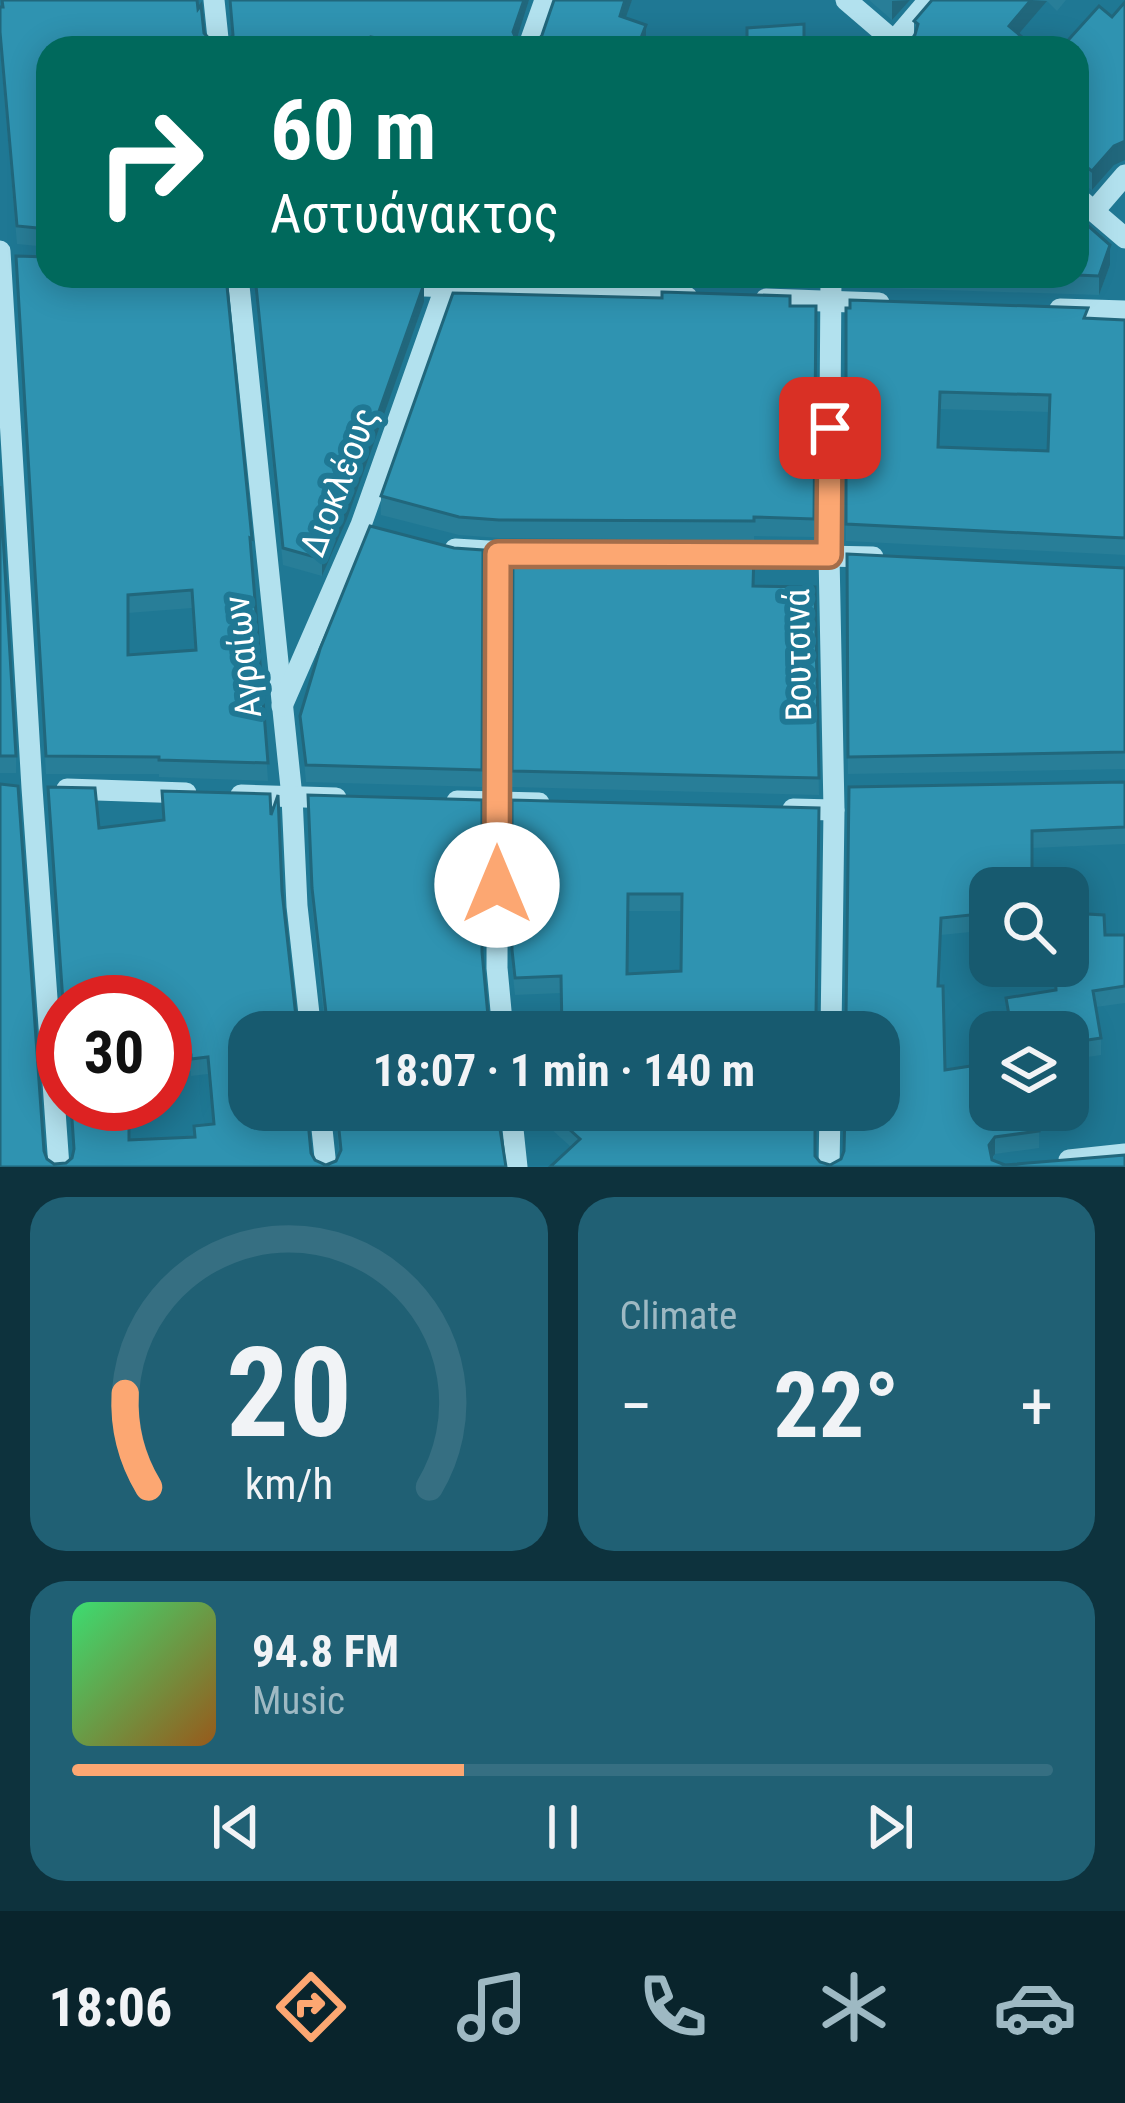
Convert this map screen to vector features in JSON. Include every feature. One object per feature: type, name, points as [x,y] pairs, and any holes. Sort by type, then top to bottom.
[{"type":"street","points":[[214,0],[217,36]]},
{"type":"street","points":[[846,0],[884,36]]},
{"type":"street","points":[[902,36],[929,0]]},
{"type":"street","points":[[531,36],[540,1]]},
{"type":"street","points":[[1089,201],[1125,175]]},
{"type":"street","points":[[1089,207],[1125,238]]},
{"type":"street","points":[[24,260],[0,256],[24,788],[59,1167]]},
{"type":"street","name":"Αγραίων","points":[[242,288],[309,1011]]},
{"type":"street","name":"Διοκλέους","points":[[281,707],[371,527],[445,288]]},
{"type":"street","points":[[552,288],[898,304]]},
{"type":"street","name":"Βουτσινά","points":[[831,288],[829,555],[841,796],[832,1011]]},
{"type":"street","points":[[1034,308],[1125,311]]},
{"type":"street","points":[[438,544],[498,554],[569,554]]},
{"type":"street","points":[[498,554],[497,968],[501,1011]]},
{"type":"street","points":[[711,554],[898,558]]},
{"type":"street","points":[[24,788],[197,794]]},
{"type":"street","points":[[220,795],[360,799]]},
{"type":"street","points":[[766,808],[841,796]]},
{"type":"street","points":[[428,800],[564,803]]},
{"type":"street","points":[[322,1131],[326,1167]]},
{"type":"street","points":[[514,1131],[517,1167]]},
{"type":"street","points":[[829,1167],[830,1131]]},
{"type":"street","points":[[1043,1163],[1125,1154]]},
{"type":"building","points":[[2,0],[197,0],[207,36],[36,36],[36,228],[17,226],[0,32]]},
{"type":"building","points":[[230,0],[524,0],[515,36],[232,36]]},
{"type":"building","points":[[554,0],[625,0],[620,16],[646,25],[642,36],[541,36]]},
{"type":"building","points":[[932,0],[1031,0],[1009,26],[1021,36],[915,36],[918,24],[914,21]]},
{"type":"building","points":[[1125,2],[1125,141],[1114,146],[1092,171],[1089,36],[1072,36],[1099,6],[1112,17]]},
{"type":"building","points":[[804,24],[804,36],[747,36],[747,28]]},
{"type":"building","points":[[1089,227],[1110,245],[1099,276],[1089,276]]},
{"type":"building","points":[[16,256],[36,257],[36,288],[227,288],[268,763],[46,756]],"holes":[[[192,590],[196,650],[128,655],[128,595]]]},
{"type":"building","points":[[256,288],[423,288],[347,502],[322,559],[283,548]]},
{"type":"building","points":[[662,292],[790,296],[790,306],[816,306],[814,519],[499,520],[459,517],[381,496],[453,293],[662,298]]},
{"type":"building","points":[[850,300],[1088,308],[1084,318],[1125,320],[1125,538],[846,524],[846,308]],"holes":[[[940,392],[1050,395],[1048,451],[938,447]]]},
{"type":"building","points":[[0,486],[16,756],[0,756]]},
{"type":"building","points":[[370,526],[454,548],[483,550],[482,770],[306,765],[300,716],[320,649]]},
{"type":"building","points":[[513,552],[754,553],[753,586],[815,587],[819,778],[512,771]]},
{"type":"building","points":[[847,554],[1125,568],[1125,752],[848,757]]},
{"type":"building","points":[[1125,782],[1125,827],[1032,831],[1032,867],[969,867],[969,915],[941,918],[938,986],[943,986],[945,1070],[969,1066],[969,1131],[1039,1131],[995,1137],[989,1145],[992,1160],[1005,1165],[1125,1155],[1125,1167],[550,1167],[580,1139],[571,1131],[815,1131],[815,1156],[830,1165],[841,1159],[844,1131],[900,1131],[900,1011],[846,1011],[849,787]]},
{"type":"building","points":[[0,784],[18,786],[36,1039],[36,1131],[43,1131],[47,1159],[54,1164],[72,1158],[73,1131],[129,1131],[129,1140],[195,1137],[194,1126],[214,1124],[208,1057],[192,1059],[192,975],[61,975],[48,787],[95,788],[99,828],[164,820],[162,791],[270,794],[271,815],[278,795],[282,891],[295,1011],[228,1011],[228,1131],[309,1131],[311,1153],[326,1165],[336,1161],[341,1150],[339,1131],[500,1131],[506,1167],[0,1167]]},
{"type":"building","points":[[308,795],[482,800],[482,952],[488,1011],[326,1011],[312,888]]},
{"type":"building","points":[[512,800],[819,808],[816,1011],[562,1011],[561,976],[515,978]],"holes":[[[628,894],[682,894],[681,971],[627,974]]]},
{"type":"building","points":[[1089,914],[1104,915],[1105,935],[1125,935],[1125,986],[1093,991],[1101,1038],[1089,1040],[1089,1011],[1008,1011],[1006,998],[1089,987]]},
{"type":"route","points":[[497,885],[498,554],[829,555],[830,428]]}]
